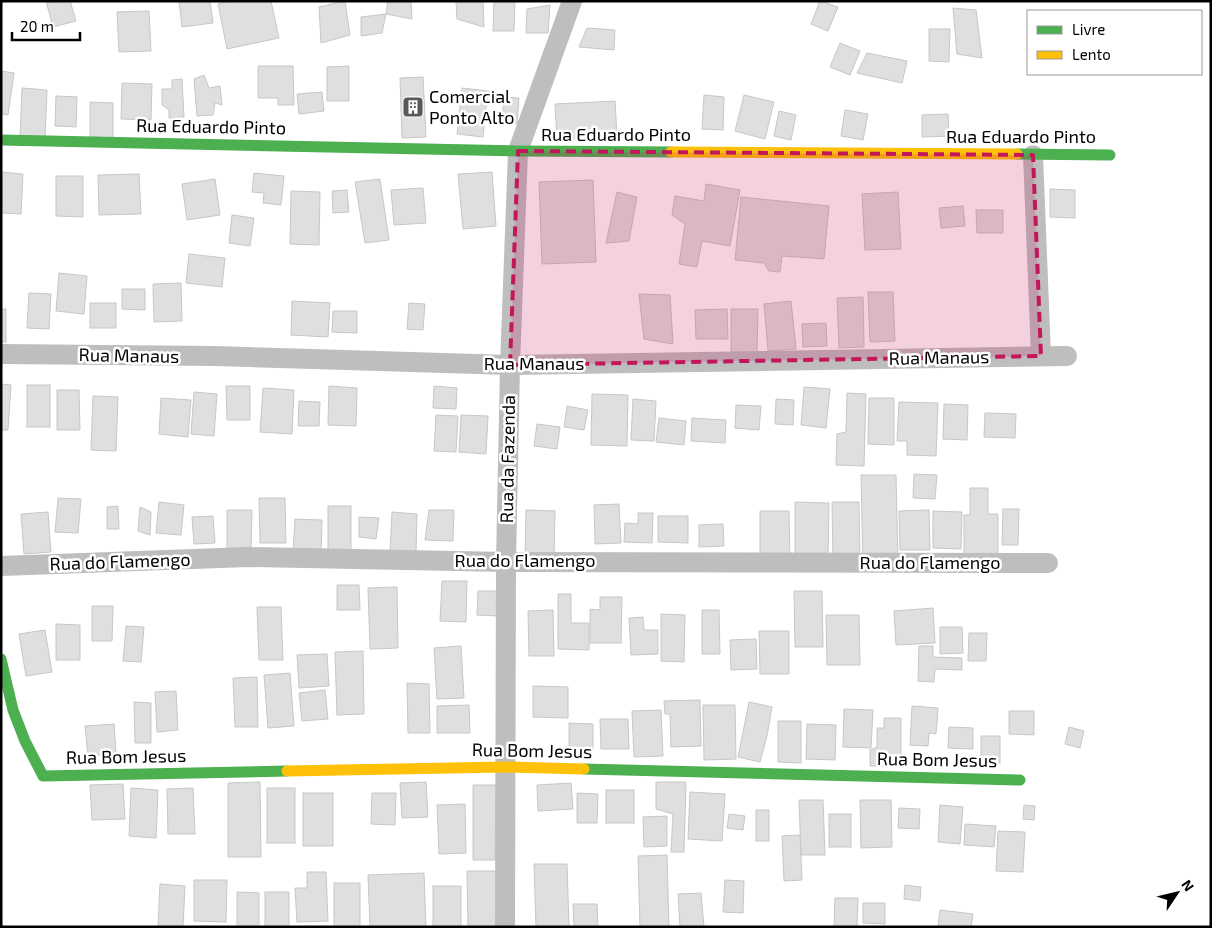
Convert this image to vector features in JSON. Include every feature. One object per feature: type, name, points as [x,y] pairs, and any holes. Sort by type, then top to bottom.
[{"type":"street","name":"Rua da Fazenda","points":[[505,927],[506,562],[510,366],[518,152],[572,1]]},
{"type":"street","name":"Rua Eduardo Pinto","points":[[1,140],[518,152],[1110,155]]},
{"type":"street","points":[[1033,154],[1041,356]]},
{"type":"street","name":"Rua Manaus","points":[[1,354],[214,356],[510,366],[1067,356]]},
{"type":"street","name":"Rua do Flamengo","points":[[1,566],[248,557],[506,562],[1048,563]]},
{"type":"street","name":"Rua Bom Jesus","points":[[1,659],[13,710],[25,741],[43,776],[504,767],[1020,780]]},
{"type":"highlighted area","points":[[518,151],[1033,155],[1041,356],[510,365]]},
{"type":"building","points":[[46,1],[70,1],[76,21],[53,27]]},
{"type":"building","points":[[179,1],[210,1],[213,23],[182,27]]},
{"type":"building","points":[[229,1],[271,1],[279,38],[227,49],[218,4]]},
{"type":"building","points":[[345,1],[350,35],[321,43],[319,7]]},
{"type":"building","points":[[388,1],[411,1],[412,19],[386,14]]},
{"type":"building","points":[[456,1],[483,1],[484,27],[457,19]]},
{"type":"building","points":[[494,1],[515,1],[514,31],[493,31]]},
{"type":"building","points":[[820,1],[838,7],[828,31],[811,24]]},
{"type":"building","points":[[550,5],[548,33],[526,33],[527,9]]},
{"type":"building","points":[[953,8],[976,10],[982,58],[957,54]]},
{"type":"building","points":[[149,11],[151,51],[119,52],[117,12]]},
{"type":"building","points":[[386,14],[382,33],[361,36],[361,17]]},
{"type":"building","points":[[587,28],[615,30],[614,50],[579,47]]},
{"type":"building","points":[[929,29],[950,29],[949,62],[929,61]]},
{"type":"building","points":[[840,43],[860,51],[850,75],[830,67]]},
{"type":"building","points":[[867,53],[907,61],[902,83],[857,73]]},
{"type":"building","points":[[258,66],[293,66],[294,105],[278,105],[278,98],[258,98]]},
{"type":"building","points":[[349,66],[349,101],[327,101],[327,67]]},
{"type":"building","points":[[1,71],[14,73],[8,115],[1,114]]},
{"type":"building","points":[[204,75],[209,88],[220,86],[222,105],[215,103],[213,115],[197,116],[194,79]]},
{"type":"building","name":"Comercial Ponto Alto","points":[[423,77],[426,137],[402,138],[400,78]]},
{"type":"building","points":[[182,79],[184,117],[169,118],[169,110],[162,105],[162,89],[172,89],[172,80]]},
{"type":"building","points":[[122,83],[152,84],[151,120],[121,119]]},
{"type":"building","points":[[22,88],[47,90],[45,138],[20,137]]},
{"type":"building","points":[[462,88],[488,91],[483,137],[457,134]]},
{"type":"building","points":[[322,92],[324,111],[299,114],[297,94]]},
{"type":"building","points":[[704,95],[724,97],[723,130],[702,129]]},
{"type":"building","points":[[744,95],[774,102],[765,139],[735,131]]},
{"type":"building","points":[[56,96],[77,97],[76,127],[55,126]]},
{"type":"building","points":[[504,97],[519,98],[517,124],[502,122]]},
{"type":"building","points":[[615,101],[617,136],[557,139],[555,104]]},
{"type":"building","points":[[90,102],[113,103],[113,138],[90,137]]},
{"type":"building","points":[[845,110],[868,114],[863,140],[841,136]]},
{"type":"building","points":[[779,111],[796,115],[791,140],[774,136]]},
{"type":"building","points":[[948,114],[949,136],[922,137],[922,115]]},
{"type":"building","points":[[1,172],[23,174],[21,214],[1,213]]},
{"type":"building","points":[[492,172],[496,226],[463,229],[458,174]]},
{"type":"building","points":[[254,173],[284,176],[281,205],[263,203],[264,193],[252,192]]},
{"type":"building","points":[[139,174],[141,214],[99,215],[98,175]]},
{"type":"building","points":[[56,176],[83,176],[83,217],[56,216]]},
{"type":"building","points":[[215,179],[220,215],[187,220],[182,184]]},
{"type":"building","points":[[380,179],[389,240],[365,243],[355,182]]},
{"type":"building","points":[[593,180],[596,262],[542,264],[539,182]]},
{"type":"building","points":[[706,184],[740,190],[730,246],[702,241],[697,267],[679,264],[685,224],[672,215],[675,196],[704,201]]},
{"type":"building","points":[[423,188],[426,223],[394,225],[391,190]]},
{"type":"building","points":[[1050,189],[1075,190],[1075,218],[1050,217]]},
{"type":"building","points":[[347,190],[349,212],[333,213],[332,191]]},
{"type":"building","points":[[291,191],[320,192],[319,245],[290,244]]},
{"type":"building","points":[[617,192],[637,197],[629,241],[606,243]]},
{"type":"building","points":[[898,192],[901,249],[865,250],[862,194]]},
{"type":"building","points":[[741,197],[829,206],[824,259],[782,256],[780,272],[769,271],[764,263],[735,260]]},
{"type":"building","points":[[963,206],[965,226],[941,228],[939,208]]},
{"type":"building","points":[[976,210],[1003,210],[1003,233],[977,233]]},
{"type":"building","points":[[232,215],[254,218],[250,246],[229,243]]},
{"type":"building","points":[[189,254],[225,258],[222,287],[186,283]]},
{"type":"building","points":[[59,273],[87,276],[84,314],[56,311]]},
{"type":"building","points":[[181,283],[182,321],[154,322],[153,284]]},
{"type":"building","points":[[122,289],[145,289],[145,310],[122,309]]},
{"type":"building","points":[[868,292],[893,292],[895,341],[870,342]]},
{"type":"building","points":[[29,293],[51,294],[49,329],[27,328]]},
{"type":"building","points":[[639,294],[670,295],[673,344],[644,339]]},
{"type":"building","points":[[863,297],[864,347],[839,348],[837,298]]},
{"type":"building","points":[[292,301],[330,303],[328,337],[291,335]]},
{"type":"building","points":[[791,301],[796,349],[768,351],[764,304]]},
{"type":"building","points":[[90,303],[116,303],[116,328],[90,328]]},
{"type":"building","points":[[409,303],[425,304],[423,330],[407,329]]},
{"type":"building","points":[[1,309],[6,309],[6,342],[1,342]]},
{"type":"building","points":[[727,309],[728,339],[696,339],[695,310]]},
{"type":"building","points":[[731,309],[758,309],[757,354],[731,354]]},
{"type":"building","points":[[333,311],[357,311],[357,333],[332,332]]},
{"type":"building","points":[[826,323],[827,346],[803,347],[802,324]]},
{"type":"building","points":[[1,384],[11,385],[8,430],[1,430]]},
{"type":"building","points":[[27,385],[50,385],[50,427],[27,427]]},
{"type":"building","points":[[226,386],[250,386],[250,420],[227,420]]},
{"type":"building","points":[[329,386],[357,388],[356,426],[328,425]]},
{"type":"building","points":[[434,386],[457,388],[456,409],[433,408]]},
{"type":"building","points":[[804,387],[830,389],[826,428],[801,425]]},
{"type":"building","points":[[263,388],[294,390],[292,434],[260,432]]},
{"type":"building","points":[[57,390],[79,390],[80,430],[57,430]]},
{"type":"building","points":[[194,392],[217,394],[214,436],[191,434]]},
{"type":"building","points":[[847,393],[866,394],[864,466],[836,465],[837,434],[846,432]]},
{"type":"building","points":[[592,394],[628,395],[627,446],[591,445]]},
{"type":"building","points":[[93,396],[118,397],[116,451],[91,450]]},
{"type":"building","points":[[161,398],[191,400],[188,437],[159,434]]},
{"type":"building","points":[[869,398],[894,398],[894,445],[868,444]]},
{"type":"building","points":[[633,399],[656,401],[654,441],[631,440]]},
{"type":"building","points":[[776,399],[794,400],[793,425],[775,424]]},
{"type":"building","points":[[299,401],[320,402],[319,426],[298,426]]},
{"type":"building","points":[[899,402],[938,403],[936,456],[907,455],[907,441],[897,441]]},
{"type":"building","points":[[944,404],[968,405],[967,440],[943,439]]},
{"type":"building","points":[[736,405],[761,406],[759,430],[735,428]]},
{"type":"building","points":[[567,406],[588,410],[584,430],[564,427]]},
{"type":"building","points":[[985,413],[1016,414],[1015,438],[984,437]]},
{"type":"building","points":[[436,415],[458,416],[456,452],[434,451]]},
{"type":"building","points":[[461,415],[488,416],[486,454],[459,452]]},
{"type":"building","points":[[659,418],[686,421],[684,445],[656,442]]},
{"type":"building","points":[[692,418],[726,420],[725,443],[691,441]]},
{"type":"building","points":[[537,424],[560,427],[557,449],[534,446]]},
{"type":"building","points":[[914,474],[937,475],[935,499],[913,498]]},
{"type":"building","points":[[861,475],[896,475],[898,561],[863,562]]},
{"type":"building","points":[[970,488],[988,488],[988,514],[998,514],[998,555],[964,555],[964,515],[970,515]]},
{"type":"building","points":[[58,498],[81,499],[78,533],[55,532]]},
{"type":"building","points":[[259,498],[285,498],[286,543],[260,543]]},
{"type":"building","points":[[159,502],[184,505],[181,535],[156,533]]},
{"type":"building","points":[[795,502],[829,503],[828,561],[795,560]]},
{"type":"building","points":[[832,502],[859,502],[860,559],[833,560]]},
{"type":"building","points":[[619,504],[621,543],[595,544],[594,505]]},
{"type":"building","points":[[118,506],[119,529],[107,529],[107,507]]},
{"type":"building","points":[[328,506],[351,506],[351,552],[328,552]]},
{"type":"building","points":[[140,507],[151,512],[150,535],[138,531]]},
{"type":"building","points":[[1003,509],[1019,509],[1018,545],[1002,545]]},
{"type":"building","points":[[227,510],[252,510],[251,551],[227,551]]},
{"type":"building","points":[[429,510],[454,510],[453,541],[425,540]]},
{"type":"building","points":[[526,510],[555,511],[554,558],[525,558]]},
{"type":"building","points":[[929,510],[930,550],[900,550],[899,511]]},
{"type":"building","points":[[760,511],[789,511],[790,560],[760,560]]},
{"type":"building","points":[[933,511],[962,512],[961,549],[933,548]]},
{"type":"building","points":[[48,512],[51,552],[24,554],[21,514]]},
{"type":"building","points":[[392,512],[417,514],[416,552],[390,551]]},
{"type":"building","points":[[638,513],[653,513],[652,543],[624,542],[625,523],[638,524]]},
{"type":"building","points":[[213,516],[215,543],[194,544],[192,517]]},
{"type":"building","points":[[658,516],[688,516],[688,543],[658,542]]},
{"type":"building","points":[[359,517],[379,518],[376,539],[359,537]]},
{"type":"building","points":[[295,519],[322,520],[321,553],[293,552]]},
{"type":"building","points":[[723,524],[724,546],[699,547],[699,525]]},
{"type":"building","points":[[442,581],[467,581],[466,622],[440,621]]},
{"type":"building","points":[[337,585],[359,585],[360,610],[337,610]]},
{"type":"building","points":[[397,587],[398,648],[370,649],[368,588]]},
{"type":"building","points":[[478,591],[499,591],[499,616],[477,615]]},
{"type":"building","points":[[794,591],[822,591],[823,647],[795,647]]},
{"type":"building","points":[[558,594],[571,594],[571,623],[589,623],[589,650],[558,649]]},
{"type":"building","points":[[600,597],[622,597],[621,643],[590,643],[590,609],[600,610]]},
{"type":"building","points":[[92,606],[113,606],[112,641],[92,641]]},
{"type":"building","points":[[257,607],[281,607],[283,660],[259,660]]},
{"type":"building","points":[[933,608],[935,643],[896,645],[894,611]]},
{"type":"building","points":[[553,610],[554,656],[529,656],[528,611]]},
{"type":"building","points":[[702,610],[719,610],[720,654],[702,654]]},
{"type":"building","points":[[661,614],[685,615],[684,662],[661,661]]},
{"type":"building","points":[[826,615],[859,615],[860,665],[827,665]]},
{"type":"building","points":[[643,617],[644,630],[658,630],[658,654],[631,655],[629,618]]},
{"type":"building","points":[[56,624],[80,625],[80,660],[56,660]]},
{"type":"building","points":[[126,626],[144,627],[141,662],[123,661]]},
{"type":"building","points":[[940,627],[962,627],[963,653],[940,654]]},
{"type":"building","points":[[45,630],[52,672],[26,676],[19,634]]},
{"type":"building","points":[[759,631],[789,631],[789,674],[760,674]]},
{"type":"building","points":[[969,633],[987,633],[986,661],[968,661]]},
{"type":"building","points":[[756,639],[757,669],[731,670],[730,640]]},
{"type":"building","points":[[461,646],[464,698],[437,699],[434,648]]},
{"type":"building","points":[[919,646],[933,646],[933,657],[962,658],[962,670],[935,669],[934,682],[918,681]]},
{"type":"building","points":[[363,651],[364,714],[337,715],[335,652]]},
{"type":"building","points":[[327,654],[329,686],[299,688],[297,655]]},
{"type":"building","points":[[290,673],[294,726],[268,728],[264,675]]},
{"type":"building","points":[[257,677],[258,727],[235,727],[233,678]]},
{"type":"building","points":[[407,683],[429,684],[430,733],[408,733]]},
{"type":"building","points":[[533,686],[568,687],[568,718],[533,717]]},
{"type":"building","points":[[325,690],[328,719],[302,721],[299,693]]},
{"type":"building","points":[[176,691],[178,730],[157,732],[155,692]]},
{"type":"building","points":[[700,700],[701,746],[671,747],[670,714],[665,714],[664,701]]},
{"type":"building","points":[[134,702],[151,703],[151,743],[135,743]]},
{"type":"building","points":[[749,702],[772,707],[760,762],[738,757]]},
{"type":"building","points":[[469,705],[470,733],[437,733],[437,706]]},
{"type":"building","points":[[703,705],[735,705],[736,759],[704,760]]},
{"type":"building","points":[[912,706],[938,708],[936,734],[929,733],[928,746],[910,745]]},
{"type":"building","points":[[844,709],[873,710],[871,748],[843,747]]},
{"type":"building","points":[[661,710],[663,756],[634,757],[632,711]]},
{"type":"building","points":[[1009,711],[1034,711],[1034,735],[1009,734]]},
{"type":"building","points":[[884,718],[901,718],[901,766],[870,766],[870,750],[877,747],[877,728],[884,728]]},
{"type":"building","points":[[600,719],[628,719],[629,749],[601,749]]},
{"type":"building","points":[[778,721],[801,721],[801,763],[778,762]]},
{"type":"building","points":[[569,723],[593,724],[593,751],[569,750]]},
{"type":"building","points":[[114,724],[116,753],[88,756],[85,726]]},
{"type":"building","points":[[807,724],[836,725],[835,760],[806,759]]},
{"type":"building","points":[[949,727],[973,728],[973,749],[948,748]]},
{"type":"building","points":[[1069,727],[1084,731],[1080,748],[1065,744]]},
{"type":"building","points":[[981,736],[1000,736],[1000,763],[981,763]]},
{"type":"building","points":[[260,782],[261,857],[228,857],[228,783]]},
{"type":"building","points":[[426,782],[428,817],[402,818],[400,783]]},
{"type":"building","points":[[656,782],[686,782],[684,852],[671,852],[673,814],[656,809]]},
{"type":"building","points":[[571,783],[573,809],[538,811],[537,785]]},
{"type":"building","points":[[123,784],[125,819],[92,820],[90,785]]},
{"type":"building","points":[[473,785],[496,785],[495,860],[473,860]]},
{"type":"building","points":[[131,788],[158,790],[156,838],[129,836]]},
{"type":"building","points":[[193,788],[195,834],[168,834],[167,789]]},
{"type":"building","points":[[267,788],[295,788],[295,843],[267,843]]},
{"type":"building","points":[[606,790],[634,790],[634,823],[606,823]]},
{"type":"building","points":[[690,792],[725,794],[722,841],[688,839]]},
{"type":"building","points":[[303,793],[333,793],[333,846],[303,846]]},
{"type":"building","points":[[372,793],[396,793],[395,825],[371,824]]},
{"type":"building","points":[[577,793],[598,794],[597,823],[577,823]]},
{"type":"building","points":[[799,800],[823,800],[825,855],[801,855]]},
{"type":"building","points":[[860,800],[891,800],[892,847],[861,848]]},
{"type":"building","points":[[465,804],[466,853],[439,854],[437,805]]},
{"type":"building","points":[[940,805],[963,807],[960,844],[938,842]]},
{"type":"building","points":[[1024,805],[1035,806],[1034,820],[1023,819]]},
{"type":"building","points":[[899,808],[920,809],[919,829],[898,828]]},
{"type":"building","points":[[756,810],[769,810],[769,841],[756,841]]},
{"type":"building","points":[[729,814],[745,816],[743,830],[727,828]]},
{"type":"building","points":[[829,814],[851,814],[851,847],[829,847]]},
{"type":"building","points":[[667,816],[667,846],[644,847],[643,817]]},
{"type":"building","points":[[965,824],[996,826],[994,847],[964,845]]},
{"type":"building","points":[[998,831],[1025,832],[1023,872],[996,871]]},
{"type":"building","points":[[800,835],[802,880],[784,881],[782,836]]},
{"type":"building","points":[[667,855],[669,927],[640,927],[638,856]]},
{"type":"building","points":[[534,864],[567,864],[569,927],[536,927]]},
{"type":"building","points":[[467,871],[497,871],[498,927],[468,927]]},
{"type":"building","points":[[307,872],[326,872],[328,921],[297,922],[295,888],[307,888]]},
{"type":"building","points":[[424,873],[426,927],[370,927],[368,875]]},
{"type":"building","points":[[194,880],[227,880],[226,922],[194,921]]},
{"type":"building","points":[[725,880],[744,881],[743,913],[723,912]]},
{"type":"building","points":[[334,883],[360,883],[360,927],[334,927]]},
{"type":"building","points":[[160,884],[185,886],[183,927],[158,927]]},
{"type":"building","points":[[905,885],[921,887],[920,901],[904,899]]},
{"type":"building","points":[[433,886],[461,886],[461,927],[433,927]]},
{"type":"building","points":[[237,892],[259,893],[259,927],[237,927]]},
{"type":"building","points":[[265,892],[289,892],[289,927],[265,927]]},
{"type":"building","points":[[701,893],[704,927],[680,927],[678,894]]},
{"type":"building","points":[[835,898],[858,898],[857,927],[834,927]]},
{"type":"building","points":[[863,903],[885,903],[885,924],[863,923]]},
{"type":"building","points":[[573,904],[597,904],[598,927],[574,927]]},
{"type":"building","points":[[940,910],[973,914],[971,927],[938,927]]},
{"type":"traffic: fast","points":[[1,140],[518,151],[671,152]]},
{"type":"traffic: fast","points":[[1017,154],[1110,155]]},
{"type":"traffic: fast","points":[[1,659],[13,710],[25,741],[43,776],[287,771]]},
{"type":"traffic: fast","points":[[584,769],[1020,780]]},
{"type":"traffic: slow","points":[[671,152],[1017,154]]},
{"type":"traffic: slow","points":[[287,771],[504,767],[584,769]]},
{"type":"place","name":"Comercial Ponto Alto","points":[[413,107]]}]
